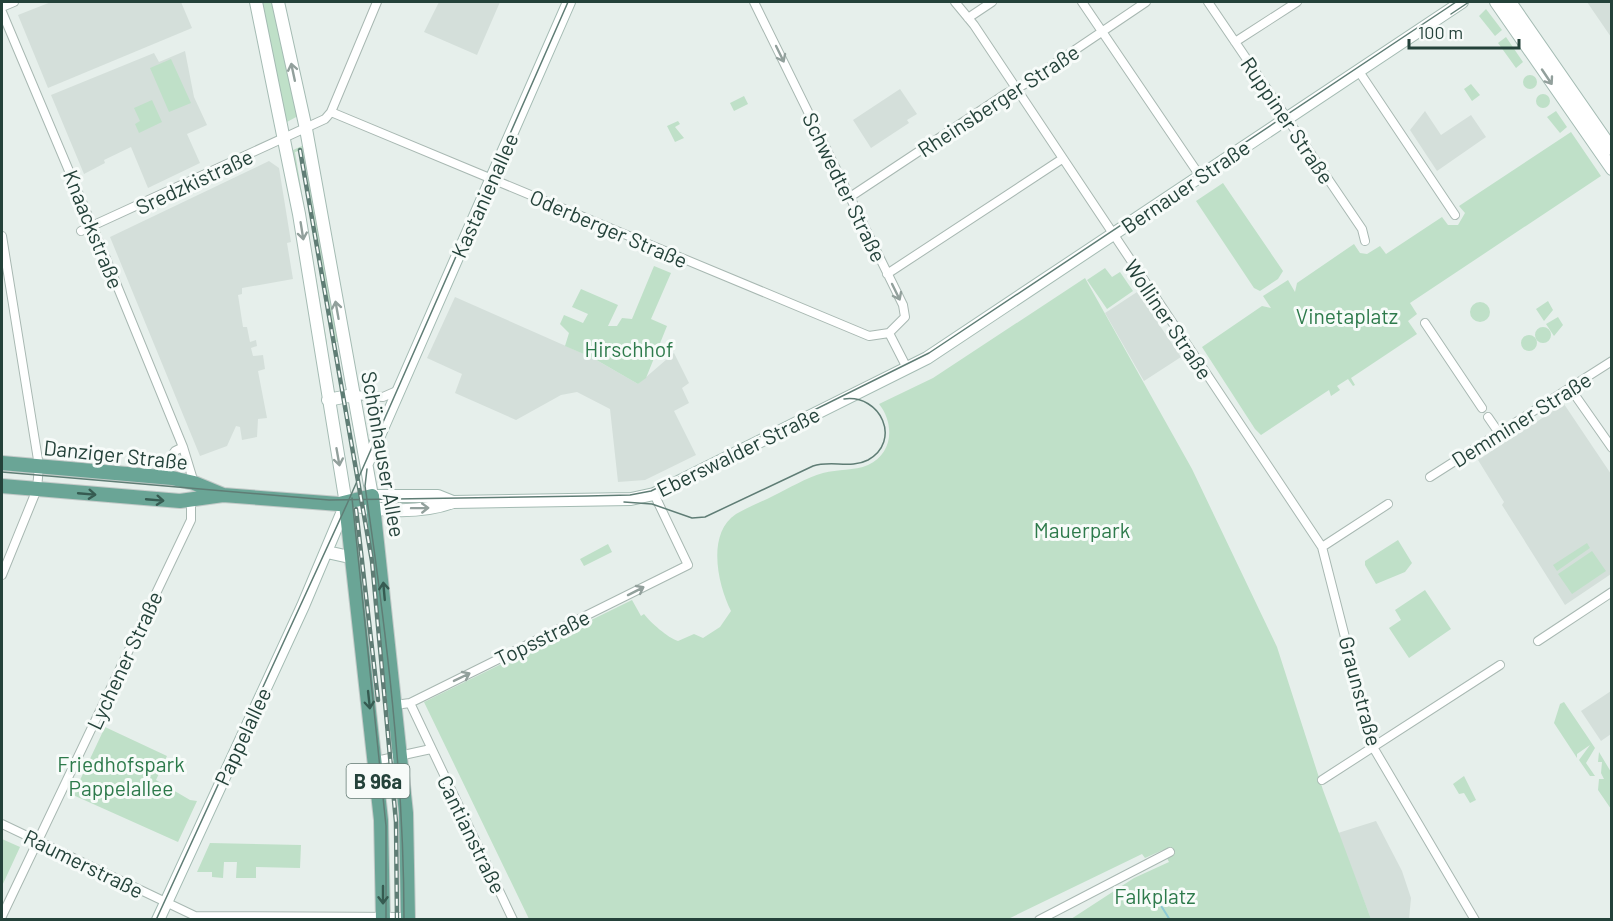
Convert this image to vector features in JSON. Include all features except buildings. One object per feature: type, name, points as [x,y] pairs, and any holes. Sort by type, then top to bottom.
[{"type":"main road","points":[[256,2],[299,214],[346,504]]},
{"type":"main road","name":"Schönhauser Allee","points":[[278,2],[306,129],[373,503],[401,757],[408,842],[408,918]]},
{"type":"main road","name":"Kastanienallee","points":[[367,463],[569,2]]},
{"type":"main road","name":"Bernauer Straße","points":[[907,368],[984,322],[1462,2]]},
{"type":"main road","points":[[1496,2],[1611,169]]},
{"type":"main road","points":[[1510,2],[1610,145]]},
{"type":"main road","name":"Eberswalder Straße","points":[[373,503],[438,496],[453,501],[631,499],[654,494],[907,368]]},
{"type":"main road","points":[[328,400],[352,395]]},
{"type":"main road","name":"Danziger Straße","points":[[2,463],[157,477],[194,483],[223,495]]},
{"type":"main road","name":"Danziger Straße","points":[[2,486],[169,501],[223,495],[310,504],[373,503]]},
{"type":"main road","name":"Pappelallee","points":[[158,920],[327,552],[346,504]]},
{"type":"main road","name":"B 96a","points":[[346,504],[376,761],[383,845],[383,918]]},
{"type":"main road","points":[[327,552],[354,558]]},
{"type":"street","points":[[2,7],[14,2]]},
{"type":"street","points":[[331,112],[377,2]]},
{"type":"street","name":"Schwedter Straße","points":[[754,2],[905,311],[902,322],[889,333]]},
{"type":"street","name":"Wolliner Straße","points":[[955,2],[1016,88],[1322,547]]},
{"type":"street","points":[[968,18],[992,2]]},
{"type":"street","points":[[1082,2],[1200,176]]},
{"type":"street","name":"Rheinsberger Straße","points":[[850,197],[1146,2]]},
{"type":"street","name":"Ruppiner Straße","points":[[1208,2],[1362,229],[1365,241]]},
{"type":"street","points":[[1235,42],[1297,2]]},
{"type":"street","name":"Knaackstraße","points":[[2,12],[183,447],[194,483]]},
{"type":"street","points":[[1359,70],[1455,215]]},
{"type":"street","name":"Sredzkistraße","points":[[81,231],[93,228],[284,140],[306,129],[331,112]]},
{"type":"street","name":"Oderberger Straße","points":[[331,112],[869,336],[889,333]]},
{"type":"street","points":[[887,274],[1062,159]]},
{"type":"street","points":[[2,236],[39,466],[37,489],[2,575]]},
{"type":"street","points":[[1425,323],[1482,408]]},
{"type":"street","points":[[889,333],[907,368]]},
{"type":"street","name":"Demminer Straße","points":[[1430,477],[1611,362]]},
{"type":"street","points":[[1570,388],[1611,448]]},
{"type":"street","points":[[352,395],[383,397],[399,390]]},
{"type":"street","points":[[1488,417],[1499,433]]},
{"type":"street","points":[[157,477],[175,451],[183,447]]},
{"type":"street","name":"Topsstraße","points":[[395,705],[410,703],[688,565],[654,494]]},
{"type":"street","name":"Lychener Straße","points":[[2,915],[191,520],[191,500]]},
{"type":"street","points":[[1322,547],[1388,504]]},
{"type":"street","name":"Graunstraße","points":[[1322,547],[1373,747],[1475,920]]},
{"type":"street","points":[[1538,641],[1611,592]]},
{"type":"street","points":[[1322,780],[1500,665]]},
{"type":"street","name":"Cantianstraße","points":[[410,703],[513,920]]},
{"type":"street","name":"Cantianstraße","points":[[376,761],[431,749]]},
{"type":"street","name":"Raumerstraße","points":[[2,824],[195,916],[408,918]]},
{"type":"street","points":[[1039,920],[1170,852]]},
{"type":"shaded area","points":[[51,2],[181,2],[192,28],[48,88],[18,15]]},
{"type":"shaded area","points":[[439,2],[500,2],[477,55],[424,32]]},
{"type":"shaded area","points":[[1587,2],[1611,2],[1611,37]]},
{"type":"shaded area","points":[[185,51],[194,97],[207,125],[187,134],[200,163],[148,188],[131,147],[104,160],[105,163],[84,174],[51,95],[154,53],[159,62]]},
{"type":"shaded area","points":[[900,89],[917,114],[907,120],[909,123],[871,148],[853,120]]},
{"type":"shaded area","points":[[1425,111],[1441,135],[1471,115],[1486,137],[1437,171],[1410,130]]},
{"type":"shaded area","points":[[269,161],[279,168],[291,242],[287,243],[293,279],[242,288],[242,294],[238,295],[243,327],[247,327],[250,342],[256,340],[257,346],[251,348],[253,356],[263,355],[265,369],[258,371],[267,418],[258,419],[257,437],[242,440],[240,427],[236,426],[227,446],[200,456],[110,237]]},
{"type":"shaded area","points":[[1137,292],[1181,357],[1144,381],[1105,313]]},
{"type":"shaded area","points":[[455,297],[593,358],[638,384],[674,353],[689,383],[682,388],[689,403],[674,411],[696,455],[645,480],[618,482],[610,409],[577,392],[561,395],[516,420],[455,393],[462,374],[427,358]]},
{"type":"shaded area","points":[[1564,404],[1611,474],[1611,574],[1565,605],[1502,505],[1504,502],[1478,460]]},
{"type":"shaded area","points":[[1611,691],[1611,734],[1601,741],[1581,711]]},
{"type":"shaded area","points":[[1376,821],[1402,871],[1411,898],[1409,919],[1371,919],[1338,833]]},
{"type":"green space","points":[[260,2],[274,2],[298,116],[285,123]]},
{"type":"green space","points":[[1486,9],[1502,30],[1495,36],[1479,16]]},
{"type":"green space","points":[[1506,37],[1523,62],[1516,68],[1498,43]]},
{"type":"green space","points":[[171,59],[191,103],[169,112],[150,68]]},
{"type":"green space","points":[[1527,75],[1533,75],[1537,82],[1533,89],[1527,89],[1523,85],[1523,79]]},
{"type":"green space","points":[[1471,84],[1480,95],[1472,101],[1464,89]]},
{"type":"green space","points":[[1540,94],[1546,94],[1550,101],[1546,108],[1540,108],[1536,104],[1536,98]]},
{"type":"green space","points":[[744,96],[748,104],[734,111],[730,103]]},
{"type":"green space","points":[[152,100],[162,122],[139,133],[135,124],[140,121],[134,108]]},
{"type":"green space","points":[[1556,111],[1567,127],[1560,133],[1547,117]]},
{"type":"green space","points":[[678,121],[680,124],[675,127],[684,138],[675,142],[667,126]]},
{"type":"green space","name":"Vinetaplatz","points":[[1571,132],[1601,176],[1410,303],[1417,314],[1408,321],[1417,334],[1351,378],[1355,385],[1353,386],[1348,379],[1337,386],[1340,390],[1331,396],[1329,390],[1261,435],[1255,429],[1202,347],[1262,306],[1271,308],[1263,296],[1288,280],[1295,292],[1297,283],[1354,244],[1360,253],[1367,254],[1380,246],[1386,254],[1442,217],[1448,225],[1458,225],[1465,213],[1459,206]]},
{"type":"green space","points":[[304,145],[339,342],[336,342],[302,150],[295,152],[327,343],[325,343],[291,151]]},
{"type":"green space","points":[[1223,183],[1283,271],[1278,279],[1260,291],[1254,288],[1196,201]]},
{"type":"green space","name":"Hirschhof","points":[[654,266],[671,273],[651,319],[667,326],[646,378],[638,384],[593,358],[565,346],[569,333],[560,324],[564,315],[583,323],[588,314],[572,307],[581,289],[618,305],[608,326],[617,326],[622,318],[632,319]]},
{"type":"green space","points":[[1105,268],[1112,277],[1120,272],[1133,291],[1107,309],[1087,280]]},
{"type":"green space","points":[[1085,278],[1192,469],[1277,647],[1323,790],[1371,919],[1071,919],[1134,878],[1169,862],[1163,850],[1145,858],[1142,854],[1008,919],[529,919],[424,702],[632,600],[641,616],[644,614],[674,639],[678,641],[694,634],[703,638],[720,627],[731,611],[722,588],[717,560],[721,534],[736,514],[817,475],[863,467],[876,460],[883,454],[889,438],[888,420],[879,404],[933,378]]},
{"type":"green space","points":[[1548,301],[1553,310],[1544,321],[1536,309]]},
{"type":"green space","points":[[1480,302],[1487,305],[1490,312],[1487,319],[1480,322],[1473,319],[1470,312],[1473,305]]},
{"type":"green space","points":[[1558,317],[1563,325],[1554,336],[1546,324]]},
{"type":"green space","points":[[1543,327],[1549,329],[1551,335],[1549,341],[1543,343],[1537,341],[1535,335],[1537,329]]},
{"type":"green space","points":[[1529,335],[1535,337],[1537,343],[1535,349],[1529,351],[1523,349],[1521,343],[1523,337]]},
{"type":"green space","points":[[1398,540],[1412,563],[1405,572],[1376,584],[1365,561]]},
{"type":"green space","points":[[1587,543],[1590,548],[1557,571],[1553,565]]},
{"type":"green space","points":[[608,544],[612,552],[584,566],[580,559]]},
{"type":"green space","points":[[1592,551],[1606,571],[1572,594],[1558,574]]},
{"type":"green space","points":[[1425,590],[1451,629],[1409,658],[1389,628],[1401,620],[1395,610]]},
{"type":"green space","points":[[1564,702],[1595,748],[1586,763],[1595,776],[1590,776],[1579,760],[1590,745],[1577,754],[1577,758],[1554,723],[1560,704]]},
{"type":"green space","name":"Friedhofspark Pappelallee","points":[[105,727],[167,756],[156,780],[190,800],[197,801],[178,842],[73,795]]},
{"type":"green space","points":[[1599,752],[1611,772],[1611,809],[1598,790],[1599,779],[1604,779],[1601,773],[1602,762],[1598,762]]},
{"type":"green space","points":[[1464,776],[1476,800],[1470,803],[1464,793],[1459,794],[1453,784]]},
{"type":"green space","points":[[2,839],[20,847],[2,886]]},
{"type":"green space","points":[[210,843],[301,845],[300,868],[256,867],[256,878],[236,878],[237,862],[224,862],[223,878],[212,877],[212,872],[197,872]]},
{"type":"waterway","points":[[1151,896],[1156,906],[1160,904],[1170,920]]},
{"type":"tram line","points":[[156,920],[347,504],[568,2]]},
{"type":"tram line","points":[[2,472],[329,500],[630,495],[651,491],[929,353],[1456,2]]},
{"type":"tram line","points":[[1451,14],[1469,2]]},
{"type":"tram line","points":[[624,502],[652,504],[692,518],[705,517],[813,466],[855,464],[868,460],[878,452],[884,442],[883,421],[877,411],[868,404],[857,399],[844,399]]},
{"type":"tram line","points":[[367,469],[365,486],[387,648],[397,757],[404,920]]},
{"type":"tram line","points":[[352,498],[386,826],[386,920]]},
{"type":"railway","points":[[300,150],[372,561],[396,822],[397,920]]},
{"type":"railway","points":[[356,509],[378,700]]},
{"type":"park label","name":"Mauerpark","points":[[1082,529]]},
{"type":"park label","name":"Falkplatz","points":[[1155,895]]}]
